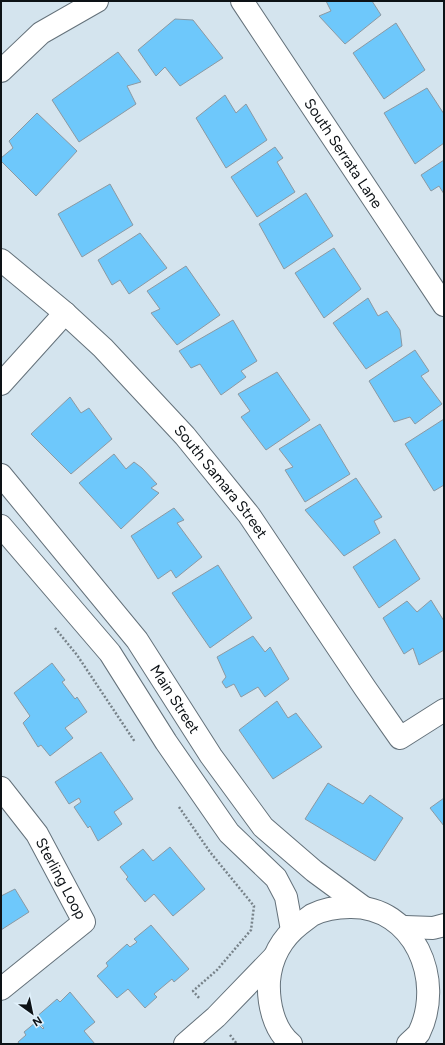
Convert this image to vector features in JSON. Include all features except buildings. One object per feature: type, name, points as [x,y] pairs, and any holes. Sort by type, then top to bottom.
[{"type":"street","points":[[1,71],[41,33],[97,1]]},
{"type":"street","name":"South Serrata Lane","points":[[242,1],[444,305]]},
{"type":"street","name":"South Samara Street","points":[[1,260],[65,313],[103,348],[185,436],[249,515],[400,738],[444,710]]},
{"type":"street","points":[[1,384],[65,313]]},
{"type":"street","name":"Main Street","points":[[1,475],[137,640],[211,756],[263,827],[314,871],[363,907]]},
{"type":"street","name":"Main Street","points":[[1,526],[110,653],[166,742],[229,833],[276,878],[286,897],[292,930]]},
{"type":"street","name":"Sterling Loop","points":[[1,788],[38,834],[84,922],[1,989]]},
{"type":"street","points":[[291,1044],[274,1020],[268,995],[270,970],[278,948],[292,930],[312,915],[337,907],[363,907],[387,915],[405,927],[420,945],[429,966],[432,989],[424,1034],[419,1033],[408,1044]]},
{"type":"street","points":[[405,927],[433,928],[444,925]]},
{"type":"street","points":[[185,1044],[216,1017],[275,956]]},
{"type":"street","points":[[430,1003],[444,984]]},
{"type":"path","points":[[53,627],[77,655],[135,742]]},
{"type":"path","points":[[179,806],[210,852],[254,906],[251,930],[217,970],[193,990],[202,1000]]}]
